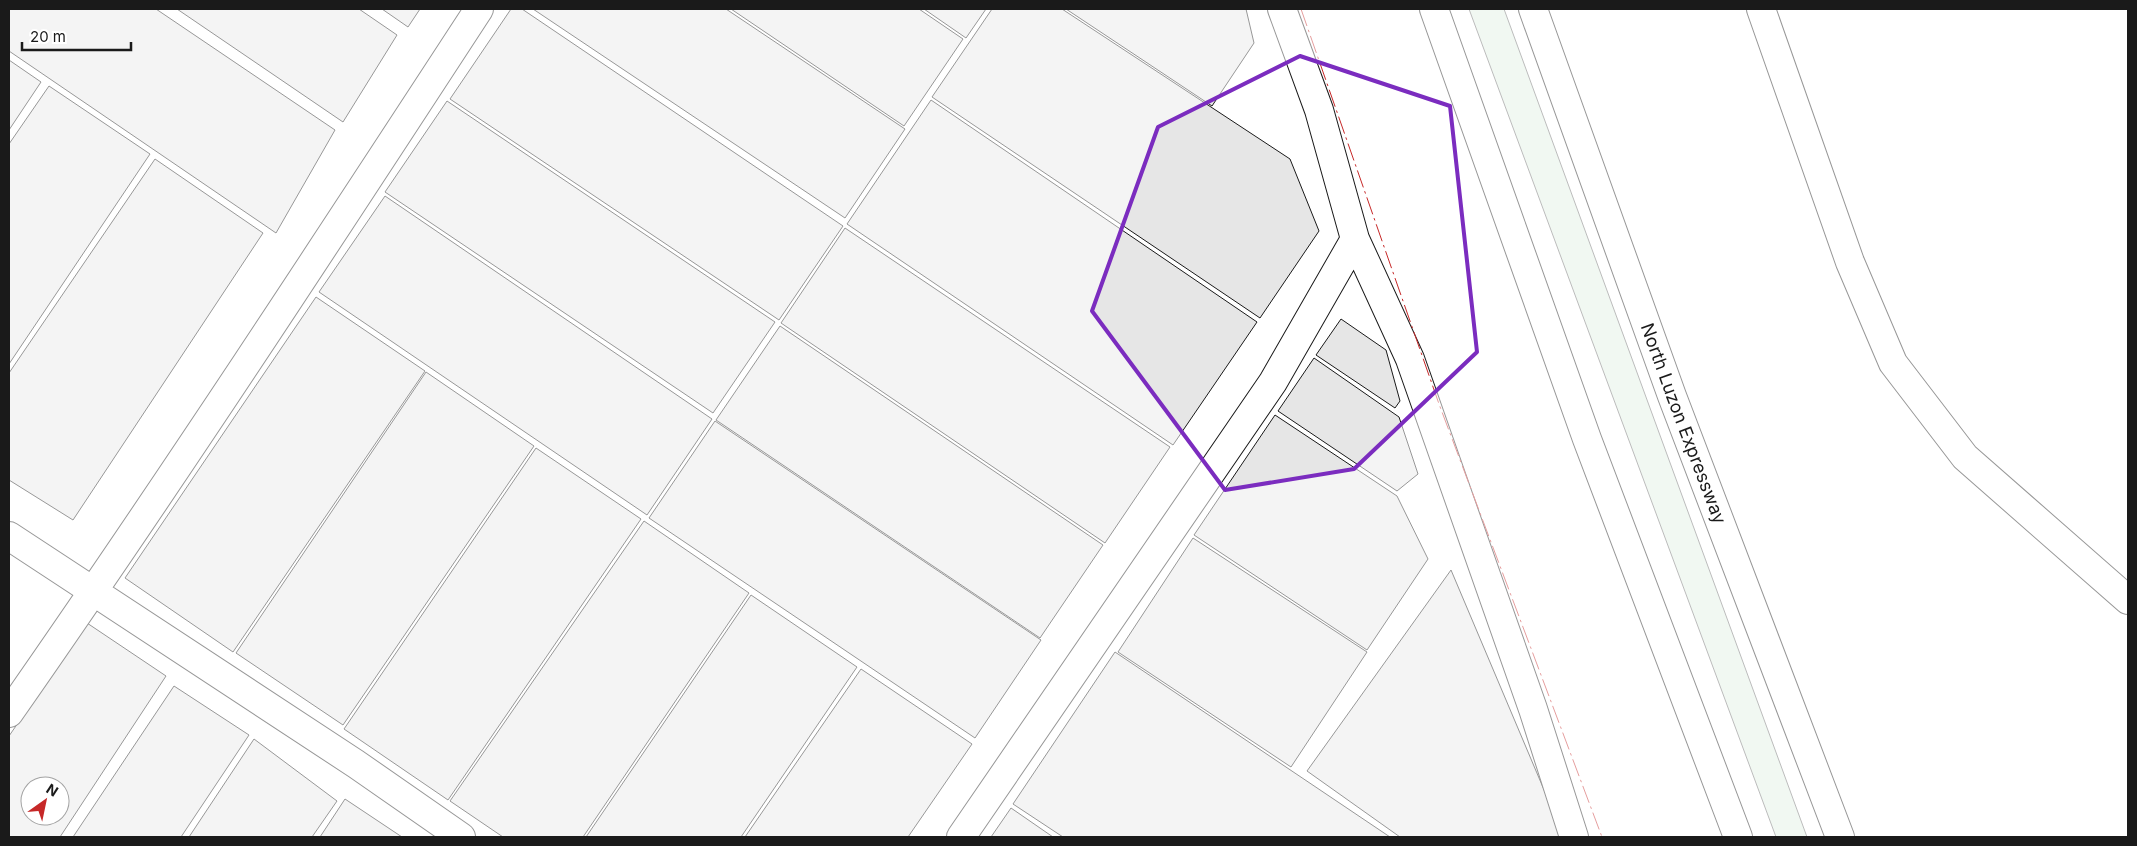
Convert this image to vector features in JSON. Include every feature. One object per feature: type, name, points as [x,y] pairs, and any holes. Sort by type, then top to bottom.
[{"type":"main road","points":[[9,713],[93,592],[322,251],[479,9]]},
{"type":"main road","points":[[1282,9],[1319,110],[1355,239],[1410,360],[1534,709],[1574,837]]},
{"type":"main road","points":[[1434,9],[1587,439],[1738,837]]},
{"type":"main road","name":"North Luzon Expressway","points":[[1533,9],[1672,396],[1840,837]]},
{"type":"main road","points":[[1760,9],[1850,262],[1893,363],[1965,457],[2128,600]]},
{"type":"main road","points":[[961,837],[1273,382],[1355,239]]},
{"type":"main road","points":[[9,536],[356,764],[461,837]]},
{"type":"highlighted area","points":[[1300,56],[1450,106],[1477,352],[1354,469],[1225,490],[1092,311],[1158,127]]},
{"type":"green space","points":[[1469,9],[1504,9],[1807,837],[1776,837]]},
{"type":"building","points":[[9,9],[156,9],[335,130],[276,233],[9,51]]},
{"type":"building","points":[[177,9],[359,9],[397,35],[343,122]]},
{"type":"building","points":[[382,9],[420,9],[408,27]]},
{"type":"building","points":[[511,9],[522,9],[843,226],[779,320],[450,99]]},
{"type":"building","points":[[533,9],[726,9],[905,129],[845,218]]},
{"type":"building","points":[[731,9],[919,9],[963,39],[904,126]]},
{"type":"building","points":[[924,9],[986,9],[966,38]]},
{"type":"building","points":[[992,9],[1062,9],[1290,159],[1319,231],[1260,318],[932,97]]},
{"type":"building","points":[[1066,9],[1246,9],[1254,43],[1212,106]]},
{"type":"building","points":[[9,60],[41,82],[9,130]]},
{"type":"building","points":[[49,86],[150,154],[9,364],[9,144]]},
{"type":"building","points":[[931,100],[1257,322],[1173,445],[847,224]]},
{"type":"building","points":[[447,101],[775,322],[713,413],[385,192]]},
{"type":"building","points":[[155,159],[263,233],[73,520],[9,480],[9,373]]},
{"type":"building","points":[[385,196],[712,419],[647,515],[319,292]]},
{"type":"building","points":[[845,228],[1170,447],[1105,543],[781,323]]},
{"type":"building","points":[[316,297],[425,371],[233,652],[125,578]]},
{"type":"building","points":[[1341,319],[1386,350],[1400,401],[1395,408],[1316,355]]},
{"type":"building","points":[[780,326],[1103,545],[1040,638],[716,420]]},
{"type":"building","points":[[1314,358],[1399,417],[1418,474],[1397,491],[1278,411]]},
{"type":"building","points":[[426,372],[534,446],[343,725],[236,653]]},
{"type":"building","points":[[1275,415],[1397,496],[1428,559],[1367,650],[1194,535]]},
{"type":"building","points":[[715,421],[1041,640],[975,738],[649,518]]},
{"type":"building","points":[[536,448],[641,519],[448,800],[344,729]]},
{"type":"building","points":[[644,521],[749,593],[583,837],[503,837],[450,801]]},
{"type":"building","points":[[1193,538],[1367,652],[1291,767],[1118,652]]},
{"type":"building","points":[[1451,570],[1564,837],[1400,837],[1307,771]]},
{"type":"building","points":[[751,595],[857,667],[741,837],[586,837]]},
{"type":"building","points":[[87,623],[166,676],[70,822],[70,776],[20,776],[20,826],[67,826],[60,837],[9,837],[9,736]]},
{"type":"building","points":[[1115,652],[1390,837],[1063,837],[1013,804]]},
{"type":"building","points":[[861,669],[972,744],[908,837],[745,837]]},
{"type":"building","points":[[174,686],[249,735],[181,837],[73,837]]},
{"type":"building","points":[[254,739],[337,801],[312,837],[189,837]]},
{"type":"building","points":[[345,799],[402,837],[320,837]]},
{"type":"building","points":[[1011,808],[1053,837],[991,837]]},
{"type":"power","points":[[1301,9],[1439,404],[1602,837]]}]
